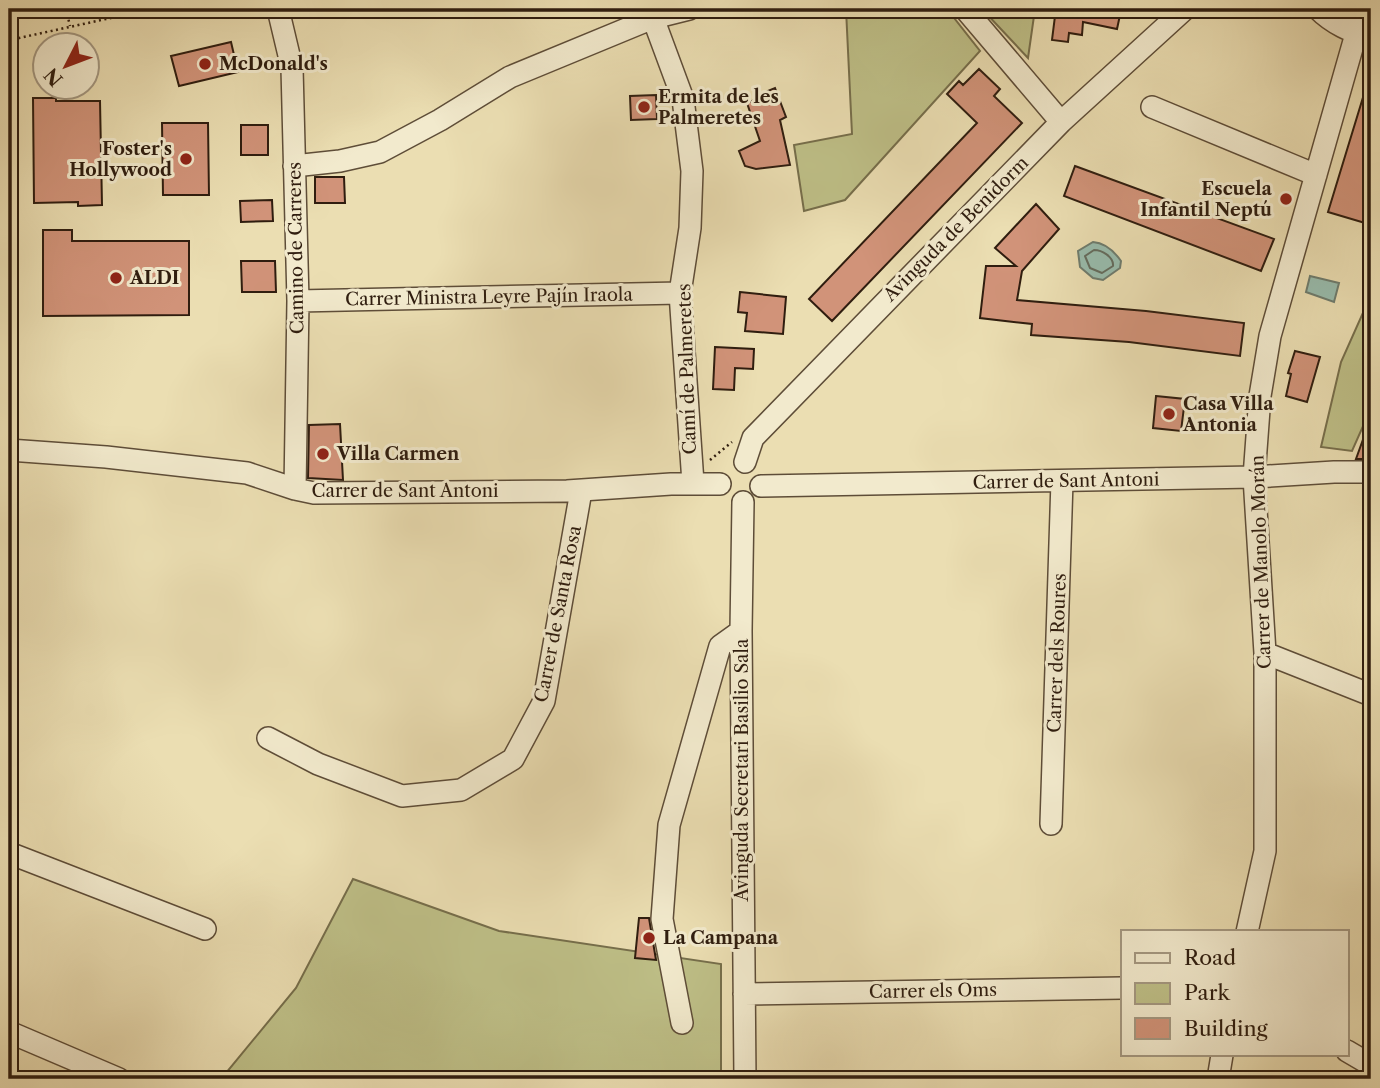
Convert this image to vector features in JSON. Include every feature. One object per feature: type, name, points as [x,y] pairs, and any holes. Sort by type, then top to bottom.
[{"type":"street","name":"Camino de Carreres","points":[[278,9],[292,68],[298,300],[295,489]]},
{"type":"street","points":[[294,166],[380,152],[440,120],[510,77],[653,14],[689,9]]},
{"type":"street","points":[[965,9],[1061,122]]},
{"type":"street","name":"Avinguda de Benidorm","points":[[745,462],[753,438],[1061,122],[1185,9]]},
{"type":"street","points":[[1318,9],[1324,15],[1364,36]]},
{"type":"street","name":"Carrer de Manolo Morán","points":[[1247,930],[1265,851],[1265,653],[1254,477],[1260,396],[1270,336],[1316,175],[1364,36],[1357,9]]},
{"type":"street","name":"Camí de Palmeretes","points":[[653,14],[683,99],[692,171],[690,228],[680,293],[693,483]]},
{"type":"street","points":[[1152,107],[1316,175]]},
{"type":"street","name":"Carrer Ministra Leyre Pajín Iraola","points":[[298,300],[680,293]]},
{"type":"street","name":"Carrer de Sant Antoni","points":[[9,450],[106,457],[247,473],[314,493],[582,491],[693,483],[720,484]]},
{"type":"street","points":[[745,462],[758,471],[761,486],[754,497],[743,502],[730,500],[720,484],[723,472],[732,464],[745,462]]},
{"type":"street","name":"Carrer de Sant Antoni","points":[[761,486],[1254,477],[1371,472]]},
{"type":"street","name":"Carrer dels Roures","points":[[1051,824],[1062,481]]},
{"type":"street","name":"Carrer de Santa Rosa","points":[[268,738],[318,764],[402,796],[461,790],[513,759],[544,701],[582,491]]},
{"type":"street","name":"Avinguda Secretari Basilio Sala","points":[[743,502],[741,631],[745,1079]]},
{"type":"street","points":[[682,1023],[662,919],[668,825],[720,646],[741,631]]},
{"type":"street","points":[[1265,653],[1371,695]]},
{"type":"street","points":[[9,853],[205,929]]},
{"type":"street","name":"Carrer els Oms","points":[[744,994],[1121,988]]},
{"type":"street","points":[[9,1032],[119,1079]]},
{"type":"street","points":[[1348,1052],[1371,1065]]},
{"type":"street","points":[[1218,1079],[1222,1056]]},
{"type":"path","points":[[66,9],[70,27]]},
{"type":"path","points":[[9,44],[19,38],[152,9]]},
{"type":"green space","points":[[846,9],[947,9],[980,51],[845,200],[804,211],[794,145],[852,134]]},
{"type":"green space","points":[[1035,9],[1028,58],[983,10]]},
{"type":"green space","points":[[1366,306],[1371,308],[1371,415],[1368,415],[1352,451],[1321,447],[1341,362]]},
{"type":"green space","points":[[353,879],[499,931],[721,964],[721,1079],[221,1079],[296,988]]},
{"type":"water","points":[[1093,242],[1109,248],[1121,261],[1120,268],[1103,280],[1093,278],[1080,267],[1078,251]]},
{"type":"water","points":[[1310,276],[1339,283],[1334,302],[1306,292]]},
{"type":"building","points":[[1049,9],[1088,9],[1120,15],[1117,29],[1083,22],[1082,35],[1069,33],[1068,42],[1052,40],[1055,16],[1049,15]]},
{"type":"building","name":"McDonald's","points":[[231,42],[238,72],[179,86],[171,56]]},
{"type":"building","points":[[979,69],[1000,89],[994,96],[1022,123],[832,321],[809,299],[977,123],[947,94],[959,81],[963,85]]},
{"type":"building","points":[[1368,81],[1371,81],[1371,203],[1365,223],[1328,212]]},
{"type":"building","points":[[775,88],[786,117],[780,120],[790,165],[756,169],[745,166],[739,151],[760,141],[747,103]]},
{"type":"building","name":"Ermita de les Palmeretes","points":[[656,95],[657,119],[631,120],[630,96]]},
{"type":"building","points":[[33,102],[100,102],[102,205],[78,206],[78,202],[34,203]]},
{"type":"building","name":"Foster's Hollywood","points":[[162,123],[208,123],[209,195],[163,195]]},
{"type":"building","points":[[241,125],[268,125],[268,155],[241,155]]},
{"type":"building","points":[[1075,166],[1274,239],[1261,271],[1064,196]]},
{"type":"building","points":[[315,177],[344,177],[345,203],[315,203]]},
{"type":"building","points":[[272,200],[273,221],[241,222],[240,201]]},
{"type":"building","points":[[1036,204],[1059,229],[1022,271],[1017,300],[1244,323],[1240,356],[1129,342],[1031,335],[1032,324],[980,318],[986,266],[1016,266],[995,248]]},
{"type":"building","name":"ALDI","points":[[43,230],[72,230],[72,241],[189,241],[189,315],[43,316]]},
{"type":"building","points":[[241,261],[275,261],[276,292],[242,292]]},
{"type":"building","points":[[740,292],[786,297],[783,334],[745,331],[747,313],[738,312]]},
{"type":"building","points":[[715,347],[754,349],[753,369],[735,368],[734,390],[713,389]]},
{"type":"building","points":[[1295,351],[1320,357],[1307,402],[1286,396],[1291,374],[1288,373]]},
{"type":"building","name":"Casa Villa Antonia","points":[[1156,396],[1185,399],[1181,431],[1153,428]]},
{"type":"building","points":[[1370,420],[1371,459],[1356,459]]},
{"type":"building","name":"Villa Carmen","points":[[340,424],[343,480],[308,478],[309,425]]},
{"type":"building","name":"La Campana","points":[[639,918],[649,918],[656,960],[635,958]]},
{"type":"place","name":"McDonald's","points":[[205,64]]},
{"type":"place","name":"Ermita de les Palmeretes","points":[[644,107]]},
{"type":"place","name":"Foster's Hollywood","points":[[186,159]]},
{"type":"place","name":"Escuela Infantil Neptú","points":[[1286,199]]},
{"type":"place","name":"ALDI","points":[[116,278]]},
{"type":"place","name":"Casa Villa Antonia","points":[[1169,414]]},
{"type":"place","name":"Villa Carmen","points":[[323,454]]},
{"type":"place","name":"La Campana","points":[[649,938]]}]
